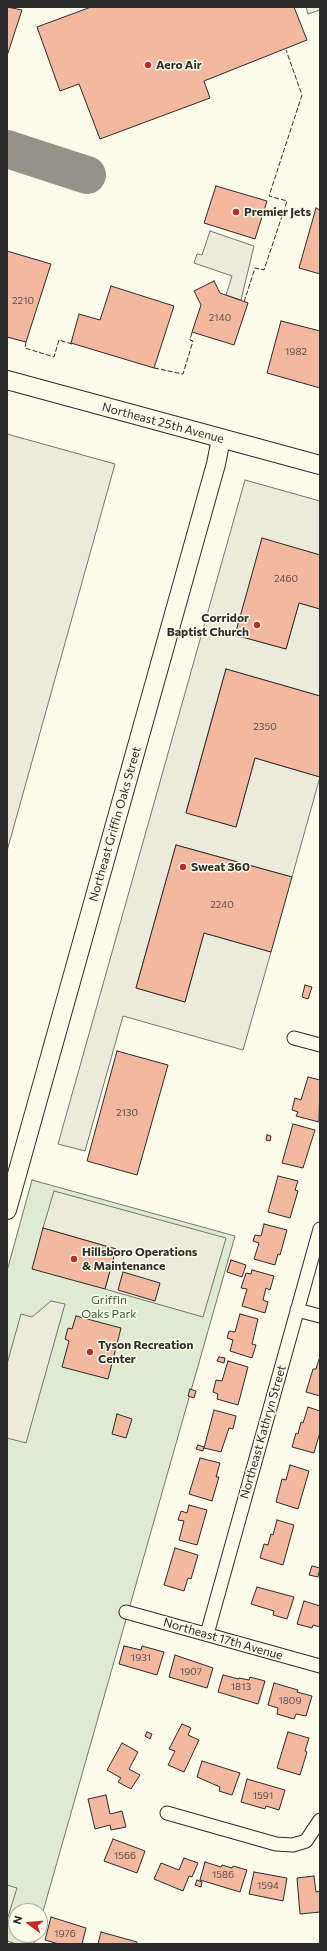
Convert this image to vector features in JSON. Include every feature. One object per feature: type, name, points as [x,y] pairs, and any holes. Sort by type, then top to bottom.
[{"type":"street","name":"Northeast 25th Avenue","points":[[7,380],[320,465]]},
{"type":"street","name":"Northeast Griffin Oaks Street","points":[[7,1210],[212,481],[222,439]]},
{"type":"street","points":[[294,1038],[320,1045]]},
{"type":"street","name":"Northeast Kathryn Street","points":[[207,1634],[320,1229]]},
{"type":"street","points":[[298,1310],[320,1316]]},
{"type":"street","name":"Northeast 17th Avenue","points":[[126,1612],[320,1666]]},
{"type":"street","points":[[167,1813],[276,1844],[293,1845],[306,1841],[320,1820]]},
{"type":"green space","name":"Griffin Oaks Park","points":[[32,1180],[235,1236],[45,1903],[8,1903],[8,1941],[7,1941],[7,1271]]},
{"type":"green space","name":"Griffin Oaks Park","points":[[13,1943],[34,1943],[34,1944]]},
{"type":"shaded area","points":[[306,7],[319,7],[320,10],[308,14]]},
{"type":"shaded area","points":[[210,231],[254,246],[241,300],[226,295],[232,276],[194,263],[197,254],[202,255]]},
{"type":"shaded area","points":[[7,434],[115,464],[7,851]]},
{"type":"shaded area","points":[[245,480],[320,501],[320,555],[263,539],[235,635],[286,649],[299,603],[320,609],[320,696],[226,669],[186,812],[236,827],[255,758],[320,777],[292,877],[176,845],[136,988],[185,1002],[204,933],[271,952],[243,1050],[123,1016],[85,1151],[58,1144]]},
{"type":"shaded area","points":[[54,1191],[226,1238],[203,1317],[105,1289],[116,1249],[43,1228]]},
{"type":"shaded area","points":[[51,1301],[65,1304],[26,1443],[7,1438],[7,1364],[21,1314],[32,1317]]},
{"type":"shaded area","points":[[7,1885],[17,1888],[12,1903],[8,1903],[7,1920]]},
{"type":"building","points":[[7,7],[22,10],[7,56]]},
{"type":"building","name":"Aero Air","points":[[91,7],[294,7],[307,40],[204,81],[210,98],[100,139],[79,84],[60,91],[37,27]]},
{"type":"building","name":"Premier Jets","points":[[216,186],[267,201],[255,239],[204,223]]},
{"type":"building","points":[[316,208],[320,210],[320,274],[299,268]]},
{"type":"building","points":[[7,251],[51,264],[26,342],[7,337]]},
{"type":"building","points":[[214,281],[220,293],[248,303],[234,345],[192,332],[201,305],[194,291]]},
{"type":"building","points":[[111,286],[174,306],[154,368],[71,343],[79,314],[100,320]]},
{"type":"building","points":[[281,321],[320,331],[320,388],[267,373]]},
{"type":"building","points":[[262,538],[320,555],[320,609],[299,603],[286,649],[235,635]]},
{"type":"building","points":[[226,669],[320,696],[320,777],[255,758],[236,827],[186,813]]},
{"type":"building","points":[[176,845],[292,877],[271,952],[204,933],[185,1002],[136,988]]},
{"type":"building","points":[[305,985],[312,987],[308,999],[302,997]]},
{"type":"building","points":[[117,1051],[168,1065],[137,1175],[87,1161]]},
{"type":"building","points":[[308,1077],[320,1080],[319,1122],[296,1116],[298,1112],[292,1110],[295,1098],[301,1100]]},
{"type":"building","points":[[293,1124],[315,1130],[303,1168],[282,1163]]},
{"type":"building","points":[[267,1135],[271,1136],[270,1141],[266,1140]]},
{"type":"building","points":[[278,1176],[298,1181],[295,1190],[298,1191],[290,1218],[268,1212]]},
{"type":"building","points":[[264,1224],[287,1230],[280,1255],[278,1254],[275,1265],[254,1259],[259,1243],[253,1241],[255,1235],[261,1236]]},
{"type":"building","name":"Hillsboro Operations & Maintenance","points":[[43,1228],[116,1249],[105,1289],[32,1269]]},
{"type":"building","points":[[231,1260],[246,1265],[242,1277],[227,1272]]},
{"type":"building","points":[[252,1270],[274,1276],[270,1290],[266,1288],[263,1300],[268,1302],[265,1313],[242,1306],[247,1289],[241,1288],[246,1273],[251,1274]]},
{"type":"building","points":[[123,1272],[160,1283],[155,1301],[118,1290]]},
{"type":"building","points":[[240,1314],[258,1319],[252,1344],[256,1345],[252,1358],[230,1351],[233,1340],[227,1338],[229,1331],[235,1332]]},
{"type":"building","name":"Tyson Recreation Center","points":[[76,1316],[121,1328],[108,1379],[62,1367],[69,1341],[65,1339],[68,1328],[72,1329]]},
{"type":"building","points":[[320,1356],[320,1396],[306,1392],[313,1369],[316,1369]]},
{"type":"building","points":[[219,1357],[225,1358],[224,1363],[217,1361]]},
{"type":"building","points":[[228,1361],[248,1367],[238,1405],[217,1399],[218,1394],[213,1392],[216,1380],[222,1381]]},
{"type":"building","points":[[190,1389],[196,1391],[194,1398],[188,1396]]},
{"type":"building","points":[[308,1407],[320,1411],[320,1432],[314,1453],[292,1447],[296,1433],[298,1434],[301,1422],[303,1423]]},
{"type":"building","points":[[214,1410],[236,1416],[233,1429],[229,1428],[221,1452],[204,1448]]},
{"type":"building","points":[[117,1414],[132,1419],[126,1438],[112,1434]]},
{"type":"building","points":[[198,1445],[204,1447],[203,1451],[196,1449]]},
{"type":"building","points":[[200,1458],[220,1463],[216,1477],[219,1477],[212,1501],[189,1494]]},
{"type":"building","points":[[290,1465],[309,1471],[298,1509],[276,1502],[282,1479],[286,1480]]},
{"type":"building","points":[[189,1505],[207,1510],[197,1545],[179,1540],[184,1521],[178,1520],[181,1511],[187,1513]]},
{"type":"building","points":[[277,1520],[294,1525],[283,1565],[260,1558],[264,1544],[268,1545],[271,1534],[273,1535]]},
{"type":"building","points":[[175,1548],[198,1555],[191,1579],[188,1578],[184,1591],[164,1585]]},
{"type":"building","points":[[312,1566],[320,1568],[318,1577],[309,1575]]},
{"type":"building","points":[[257,1587],[294,1597],[287,1619],[273,1615],[274,1611],[251,1604]]},
{"type":"building","points":[[304,1601],[320,1606],[320,1627],[313,1625],[312,1628],[297,1624]]},
{"type":"building","points":[[124,1646],[141,1650],[142,1646],[164,1652],[157,1675],[119,1664]]},
{"type":"building","points":[[175,1655],[213,1668],[207,1688],[169,1677]]},
{"type":"building","points":[[223,1675],[249,1680],[250,1677],[265,1681],[258,1704],[218,1692]]},
{"type":"building","points":[[274,1683],[312,1696],[306,1716],[296,1714],[294,1719],[277,1714],[278,1708],[268,1705]]},
{"type":"building","points":[[182,1724],[191,1728],[188,1735],[199,1740],[184,1772],[168,1765],[175,1751],[169,1749]]},
{"type":"building","points":[[147,1732],[152,1734],[150,1739],[145,1736]]},
{"type":"building","points":[[288,1732],[309,1738],[305,1751],[307,1752],[300,1775],[277,1768]]},
{"type":"building","points":[[122,1743],[138,1752],[129,1769],[140,1775],[131,1789],[118,1782],[121,1778],[107,1770]]},
{"type":"building","points":[[202,1761],[240,1773],[232,1795],[219,1791],[220,1787],[197,1777]]},
{"type":"building","points":[[247,1779],[285,1790],[279,1810],[266,1806],[265,1809],[241,1802]]},
{"type":"building","points":[[106,1795],[110,1814],[122,1811],[126,1827],[111,1830],[110,1825],[95,1829],[88,1799]]},
{"type":"building","points":[[113,1839],[145,1851],[137,1873],[104,1861]]},
{"type":"building","points":[[184,1858],[198,1863],[192,1877],[189,1876],[183,1891],[154,1879],[161,1863],[179,1870]]},
{"type":"building","points":[[205,1862],[221,1867],[222,1865],[232,1868],[233,1866],[247,1870],[240,1892],[200,1880]]},
{"type":"building","points":[[254,1872],[287,1878],[283,1901],[249,1894]]},
{"type":"building","points":[[314,1876],[316,1892],[320,1891],[320,1912],[300,1914],[297,1878]]},
{"type":"building","points":[[197,1880],[202,1882],[201,1887],[195,1885]]},
{"type":"building","points":[[51,1917],[86,1928],[82,1944],[59,1944],[48,1941],[48,1928]]},
{"type":"building","points":[[101,1932],[137,1942],[137,1944],[98,1944]]},
{"type":"taxiway","points":[[7,149],[87,175]]},
{"type":"fence","points":[[244,302],[255,268],[264,270],[287,201],[269,196],[302,95],[286,50]]},
{"type":"fence","points":[[154,368],[183,374],[193,341],[190,340],[192,332]]},
{"type":"fence","points":[[26,342],[25,348],[54,357],[59,340],[72,344]]},
{"type":"place","name":"Aero Air","points":[[148,65]]},
{"type":"place","name":"Premier Jets","points":[[236,212]]},
{"type":"place","name":"Corridor Baptist Church","points":[[257,625]]},
{"type":"place","name":"Sweat 360","points":[[183,867]]},
{"type":"place","name":"Hillsboro Operations & Maintenance","points":[[74,1259]]},
{"type":"place","name":"Tyson Recreation Center","points":[[90,1352]]}]
